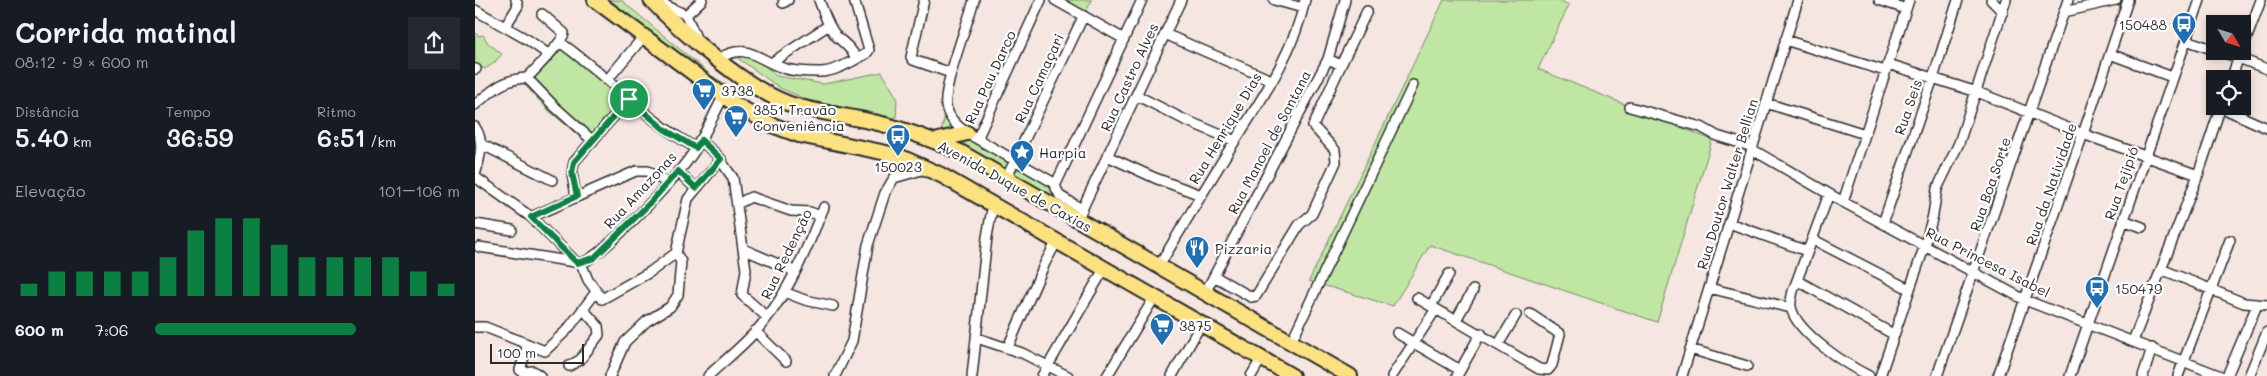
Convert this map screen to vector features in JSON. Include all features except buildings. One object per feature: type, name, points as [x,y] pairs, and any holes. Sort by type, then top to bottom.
[{"type":"highway","name":"Avenida Duque de Caxias","points":[[595,0],[754,116],[788,131],[896,155],[928,169],[993,204],[1292,376]]},
{"type":"highway","name":"Avenida Duque de Caxias","points":[[653,2],[698,42],[753,85],[789,103],[886,125],[935,141],[962,153],[1006,179],[1080,215],[1159,266],[1350,376]]},
{"type":"highway","points":[[935,141],[972,136]]},
{"type":"street","points":[[505,27],[518,6],[517,0]]},
{"type":"street","points":[[687,15],[702,0]]},
{"type":"street","points":[[819,0],[829,25],[849,47],[856,58]]},
{"type":"street","points":[[719,59],[732,52],[744,51],[793,71],[819,72],[832,70],[866,54],[869,47],[854,0]]},
{"type":"street","points":[[924,0],[911,57],[913,60],[951,73]]},
{"type":"street","points":[[974,0],[951,73],[946,104],[952,120],[972,136],[1056,184]]},
{"type":"street","name":"Rua Pau Darco","points":[[972,136],[1041,0]]},
{"type":"street","points":[[1055,0],[1124,38]]},
{"type":"street","name":"Rua Castro Alves","points":[[1080,215],[1181,0]]},
{"type":"street","points":[[1274,0],[1304,4]]},
{"type":"street","name":"Rua Manoel de Santana","points":[[1205,293],[1273,159],[1328,59],[1345,0]]},
{"type":"street","name":"Rua Doutor Walter Bellian","points":[[1682,376],[1798,0]]},
{"type":"street","points":[[1843,202],[1907,4],[1879,0]]},
{"type":"street","name":"Rua Seis","points":[[1883,223],[1958,0]]},
{"type":"street","points":[[1880,376],[1925,245],[1933,215],[1937,189],[1959,144],[1977,92],[1996,4],[2006,0]]},
{"type":"street","name":"Rua Boa Sorte","points":[[1937,376],[2068,0]]},
{"type":"street","points":[[2064,12],[2115,0]]},
{"type":"street","name":"Rua da Natividade","points":[[1998,376],[2128,0]]},
{"type":"street","name":"Rua Tejipió","points":[[2069,376],[2200,0]]},
{"type":"street","points":[[2251,26],[2261,0]]},
{"type":"street","points":[[1080,215],[1060,196],[1055,188],[1056,184],[1140,1]]},
{"type":"street","points":[[653,2],[661,3],[687,15],[698,42]]},
{"type":"street","name":"Rua Henrique Dias","points":[[1159,266],[1271,80],[1287,51],[1304,4]]},
{"type":"street","points":[[475,10],[548,54]]},
{"type":"street","points":[[1215,276],[1251,297],[1256,296],[1299,225],[1312,214],[1337,160],[1335,150],[1313,126],[1367,11]]},
{"type":"street","points":[[527,78],[548,54],[561,43],[564,33],[542,14]]},
{"type":"street","name":"Rua Camaçari","points":[[1006,179],[1083,17]]},
{"type":"street","points":[[771,63],[829,25]]},
{"type":"street","points":[[1165,34],[1271,80]]},
{"type":"street","points":[[608,79],[644,36]]},
{"type":"street","points":[[1785,40],[1887,68],[1933,78],[1977,92],[2083,134],[2198,175]]},
{"type":"street","points":[[2186,40],[2206,47]]},
{"type":"street","points":[[561,43],[608,79],[664,129],[698,144],[721,159],[733,178],[746,270],[742,295],[767,318]]},
{"type":"street","points":[[2110,54],[2172,77]]},
{"type":"street","points":[[1328,59],[1341,65]]},
{"type":"street","points":[[2251,59],[2267,70]]},
{"type":"street","points":[[475,105],[503,82],[517,78],[527,78],[554,106],[593,141]]},
{"type":"street","points":[[1291,342],[1413,85]]},
{"type":"street","name":"Rua Amazonas","points":[[579,263],[594,258],[667,184],[698,144],[723,95]]},
{"type":"street","points":[[1136,95],[1183,119],[1235,141]]},
{"type":"street","points":[[577,196],[573,185],[573,165],[629,99]]},
{"type":"street","points":[[1765,103],[1865,134]]},
{"type":"street","name":"Rua Princesa Isabel","points":[[1630,107],[1701,127],[1717,136],[1753,148],[1843,202],[2025,300],[2184,360],[2221,376]]},
{"type":"street","points":[[2133,341],[2198,175],[2218,115]]},
{"type":"street","points":[[2239,115],[2267,128]]},
{"type":"street","points":[[475,127],[481,138],[475,176],[531,217],[579,263],[599,296]]},
{"type":"street","points":[[481,144],[551,180]]},
{"type":"street","points":[[1107,156],[1155,178],[1201,195]]},
{"type":"street","points":[[475,327],[485,327],[547,350],[599,296],[650,272],[676,253],[688,199],[721,159]]},
{"type":"street","points":[[835,376],[852,341],[865,257],[885,193],[894,178],[928,169]]},
{"type":"street","points":[[531,217],[577,196],[643,170],[667,184]]},
{"type":"street","points":[[678,171],[696,188]]},
{"type":"street","points":[[1829,194],[1793,292],[1791,308],[1802,325],[1818,342],[1848,365],[1869,376]]},
{"type":"street","points":[[737,204],[751,197],[791,211],[809,212],[820,216]]},
{"type":"street","points":[[972,376],[993,204]]},
{"type":"street","name":"Rua Redenção","points":[[708,376],[767,318],[784,292],[824,207]]},
{"type":"street","points":[[2123,220],[2142,227]]},
{"type":"street","points":[[1729,223],[1807,251]]},
{"type":"street","points":[[475,224],[511,230]]},
{"type":"street","points":[[1812,239],[1909,289]]},
{"type":"street","points":[[2178,376],[2230,240]]},
{"type":"street","points":[[1008,347],[1045,263],[1057,241]]},
{"type":"street","points":[[479,247],[579,263]]},
{"type":"street","points":[[743,249],[794,271]]},
{"type":"street","points":[[610,376],[625,342],[647,321],[670,307],[678,295],[681,262],[676,253]]},
{"type":"street","points":[[1042,376],[1104,269]]},
{"type":"street","points":[[2161,269],[2244,303],[2267,305]]},
{"type":"street","points":[[1393,376],[1434,308],[1449,274]]},
{"type":"street","points":[[1798,280],[1893,334]]},
{"type":"street","points":[[1709,288],[1791,308]]},
{"type":"street","points":[[1457,320],[1473,290]]},
{"type":"street","points":[[784,292],[805,300],[833,306]]},
{"type":"street","points":[[1107,376],[1154,298]]},
{"type":"street","points":[[1417,298],[1481,333],[1539,369],[1544,370],[1550,368],[1559,334],[1530,314]]},
{"type":"street","points":[[2227,376],[2257,305]]},
{"type":"street","points":[[569,366],[580,360],[599,335],[598,326],[584,310]]},
{"type":"street","points":[[1498,345],[1516,315]]},
{"type":"street","points":[[1172,376],[1201,324]]},
{"type":"street","points":[[475,330],[485,327]]},
{"type":"street","points":[[755,331],[786,361]]},
{"type":"street","points":[[2249,376],[2267,332]]},
{"type":"street","points":[[1397,333],[1458,373],[1481,333]]},
{"type":"street","points":[[977,338],[1008,347],[1069,376]]},
{"type":"street","points":[[528,344],[520,370],[523,372],[533,371],[540,376]]},
{"type":"street","points":[[2143,376],[2153,348]]},
{"type":"street","points":[[1690,349],[1747,366]]},
{"type":"street","points":[[1251,376],[1261,359]]},
{"type":"green space","points":[[601,0],[621,0],[712,76],[729,86],[724,91]]},
{"type":"green space","points":[[1054,0],[1092,0],[1082,19]]},
{"type":"green space","points":[[1444,0],[1559,0],[1569,5],[1538,69],[1712,140],[1657,322],[1430,245],[1393,306],[1309,281]]},
{"type":"green space","points":[[475,33],[479,36],[483,35],[488,43],[502,54],[485,69],[475,64]]},
{"type":"green space","points":[[568,43],[630,101],[592,146],[549,111],[524,84],[549,55]]},
{"type":"green space","points":[[740,48],[760,61],[776,76],[824,84],[882,72],[897,98],[896,118],[807,100],[780,88],[732,54]]},
{"type":"green space","points":[[946,111],[955,127],[1052,186],[1052,193],[1059,199],[1057,201],[940,136]]},
{"type":"place","name":"150488","points":[[2184,45]]},
{"type":"place","name":"3738","points":[[704,111]]},
{"type":"place","name":"3851 Travão Conveniência","points":[[736,138]]},
{"type":"place","name":"150023","points":[[898,157]]},
{"type":"place","name":"Harpia","points":[[1022,173]]},
{"type":"place","name":"Pizzaria","points":[[1197,269]]},
{"type":"place","name":"150479","points":[[2097,309]]},
{"type":"place","name":"3875","points":[[1162,346]]},
{"type":"route","points":[[629,99],[664,129],[696,148],[701,140],[721,159],[696,188],[678,171],[648,205],[594,258],[586,262],[577,263],[531,217],[577,196],[574,190],[572,173],[574,162],[629,99]]}]
